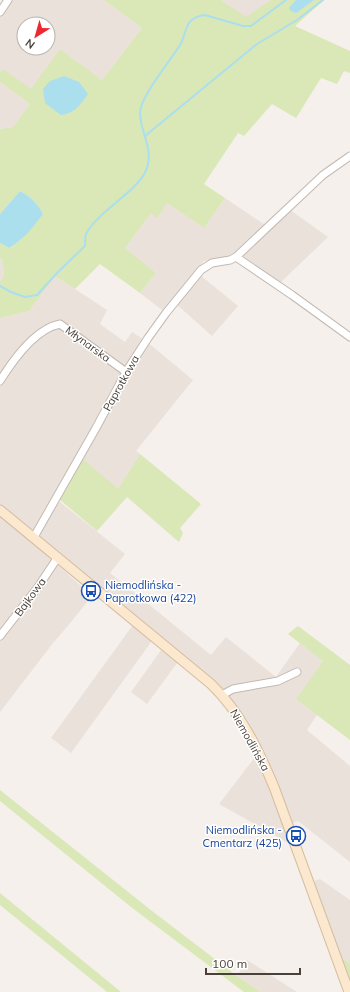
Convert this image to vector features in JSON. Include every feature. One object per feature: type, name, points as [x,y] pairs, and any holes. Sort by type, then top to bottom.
[{"type":"main road","name":"Niemodlińska","points":[[0,510],[196,671],[222,695],[242,722],[261,755],[274,787],[349,992]]},
{"type":"street","points":[[0,12],[5,1]]},
{"type":"street","name":"Paprotkowa","points":[[34,537],[126,372],[166,314],[198,273],[212,263],[230,260],[236,257],[323,176],[350,156]]},
{"type":"street","points":[[236,257],[350,336]]},
{"type":"street","name":"Młynarska","points":[[0,380],[34,338],[44,331],[60,324],[126,372]]},
{"type":"street","name":"Bajkowa","points":[[0,636],[38,587],[58,557]]},
{"type":"street","points":[[222,695],[233,689],[278,681],[297,672]]},
{"type":"shaded area","points":[[8,0],[104,0],[142,28],[102,80],[60,49],[56,55],[56,16],[16,16],[16,56],[55,56],[31,90],[3,69],[0,73],[0,12]]},
{"type":"shaded area","points":[[221,0],[271,0],[246,18]]},
{"type":"shaded area","points":[[0,82],[30,104],[13,127],[0,129]]},
{"type":"shaded area","points":[[225,198],[271,229],[290,210],[328,237],[280,283],[249,263],[238,250],[227,257],[204,261],[195,271],[238,306],[212,336],[175,303],[166,313],[140,293],[156,273],[125,248],[151,213],[167,203],[204,228]]},
{"type":"shaded area","points":[[0,258],[2,258],[4,276],[0,282]]},
{"type":"shaded area","points":[[55,276],[107,310],[100,324],[125,342],[132,332],[146,341],[193,380],[136,451],[140,454],[118,489],[55,498],[125,554],[110,573],[211,655],[226,637],[276,677],[300,643],[323,661],[296,699],[317,715],[307,730],[350,766],[350,862],[298,821],[293,823],[276,791],[297,848],[219,804],[259,752],[232,707],[180,659],[147,704],[131,692],[164,646],[154,638],[71,753],[51,738],[135,622],[56,551],[0,504],[0,318],[29,311]]},
{"type":"shaded area","points":[[0,516],[32,542],[92,596],[53,643],[0,712]]},
{"type":"shaded area","points":[[320,879],[350,900],[350,963],[336,956],[314,881]]},
{"type":"shaded area","points":[[247,960],[297,992],[261,992],[237,976]]},
{"type":"green space","points":[[104,0],[221,0],[246,17],[271,0],[324,0],[295,26],[350,51],[350,73],[344,71],[337,84],[321,78],[296,118],[272,104],[244,136],[238,133],[204,184],[225,198],[204,228],[167,203],[157,218],[151,213],[125,248],[156,273],[140,293],[100,264],[75,289],[55,276],[29,311],[0,318],[0,282],[4,276],[2,258],[0,258],[0,243],[11,248],[43,214],[33,201],[20,191],[0,214],[0,129],[13,127],[30,104],[0,82],[0,73],[3,69],[31,89],[60,49],[102,80],[142,28]]},
{"type":"green space","points":[[140,454],[201,504],[180,528],[183,533],[179,542],[127,497],[97,531],[59,499],[80,457],[118,489]]},
{"type":"green space","points":[[298,626],[350,665],[350,740],[296,699],[323,661],[288,634]]},
{"type":"green space","points":[[0,790],[152,911],[237,976],[261,992],[244,992],[131,907],[0,801]]},
{"type":"green space","points":[[0,893],[121,992],[107,992],[0,905]]},
{"type":"green space","points":[[336,956],[350,963],[350,992]]},
{"type":"water","points":[[296,0],[314,0],[296,13],[291,11],[289,8]]},
{"type":"water","points":[[64,76],[79,82],[88,94],[80,105],[74,110],[61,115],[45,103],[43,89],[50,81]]},
{"type":"water","points":[[20,191],[33,201],[43,214],[28,233],[10,248],[0,243],[0,214]]},
{"type":"waterway","points":[[0,286],[25,297],[37,295],[85,246],[86,234],[92,225],[130,191],[145,173],[149,158],[142,126],[140,113],[141,106],[150,88],[183,40],[188,25],[192,19],[205,15],[243,26],[251,26],[286,0]]},
{"type":"waterway","points":[[145,136],[257,44],[297,20],[323,0]]},
{"type":"place","name":"Niemodlińska - Paprotkowa (422)","points":[[91,591]]},
{"type":"place","name":"Niemodlińska - Cmentarz (425)","points":[[296,836]]}]
